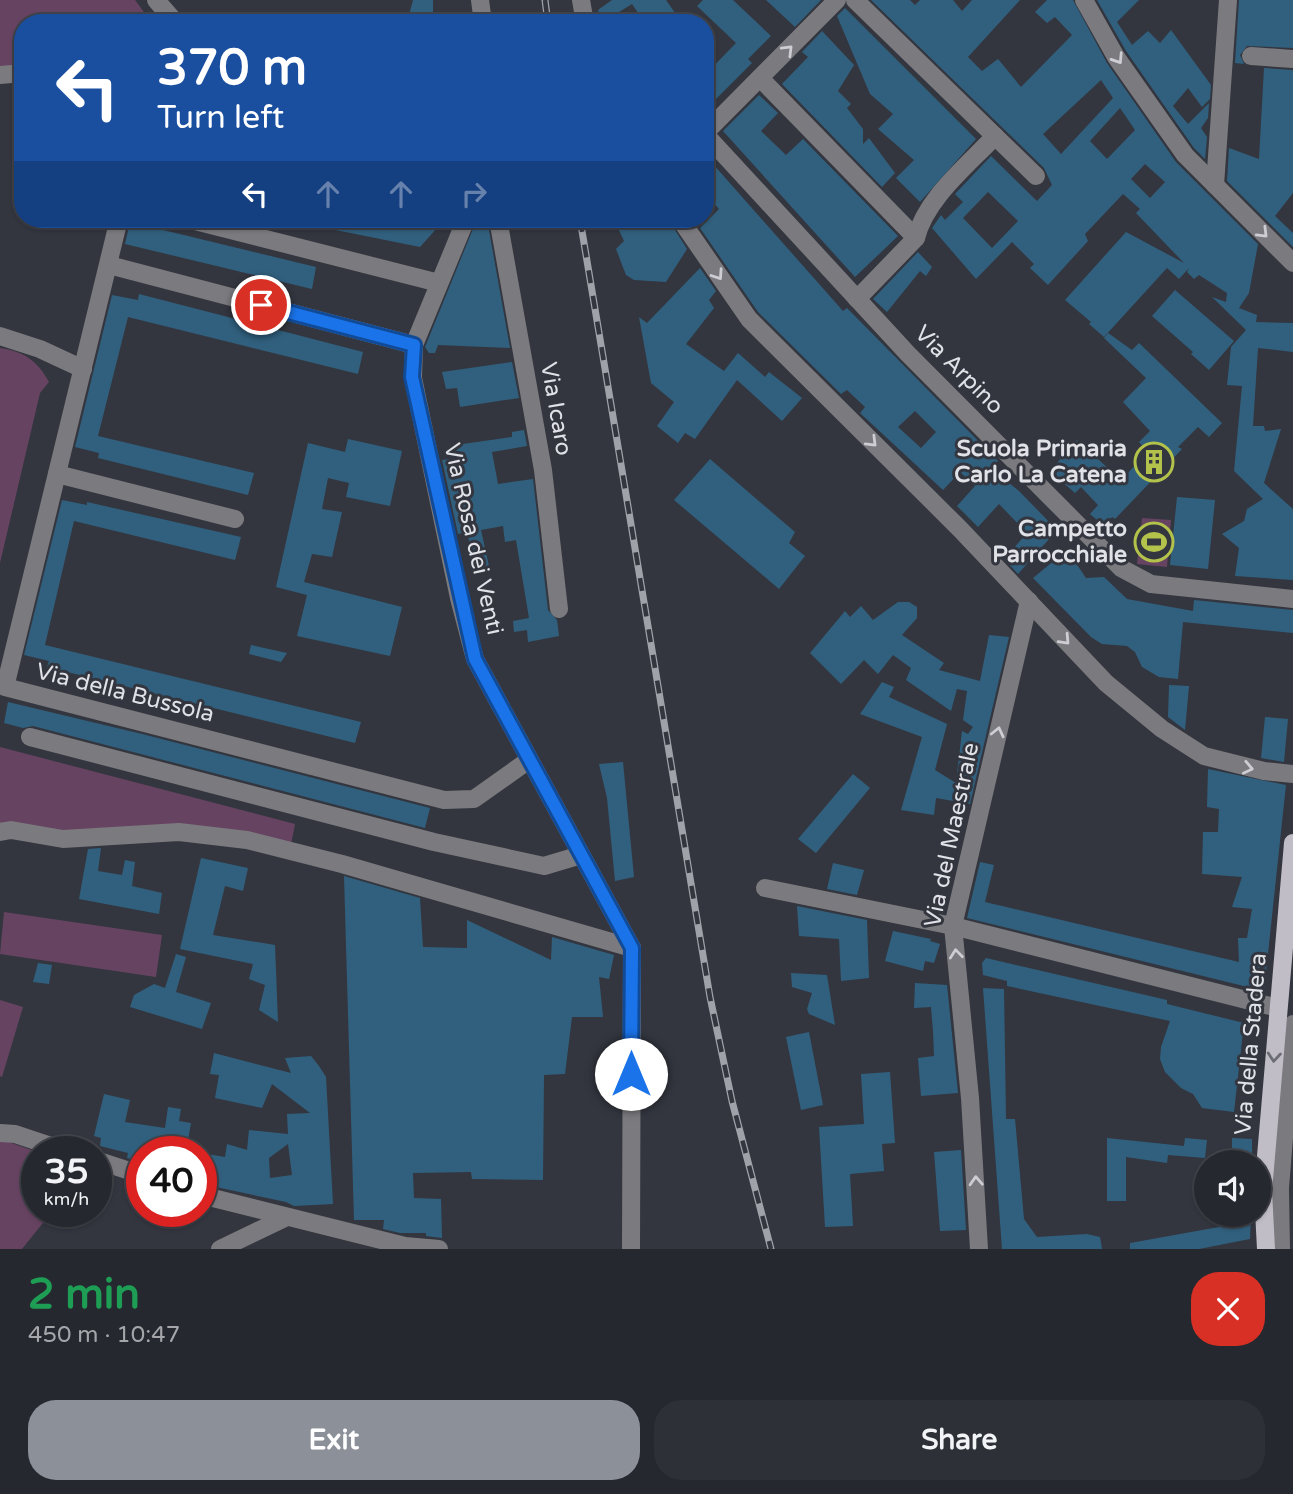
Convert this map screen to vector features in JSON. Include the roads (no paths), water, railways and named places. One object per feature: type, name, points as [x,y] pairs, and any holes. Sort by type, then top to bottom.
[{"type":"main road","name":"Via della Stadera","points":[[1266,1249],[1263,1191],[1293,843]]},
{"type":"street","points":[[156,0],[168,14]]},
{"type":"street","points":[[714,124],[837,0]]},
{"type":"street","points":[[855,0],[1036,176]]},
{"type":"street","points":[[1084,0],[1116,57],[1177,144],[1293,263]]},
{"type":"street","points":[[1215,185],[1228,0]]},
{"type":"street","points":[[1251,56],[1293,58]]},
{"type":"street","points":[[760,78],[916,238]]},
{"type":"street","points":[[857,299],[916,238],[920,225],[952,181],[995,136]]},
{"type":"street","name":"Via Arpino","points":[[714,143],[908,355],[1121,568],[1151,584],[1293,599]]},
{"type":"street","name":"Via della Bussola","points":[[117,228],[5,687],[444,800],[474,799],[529,760]]},
{"type":"street","points":[[222,228],[439,283]]},
{"type":"street","name":"Via Rosa dei Venti","points":[[462,228],[414,345],[412,377],[475,659],[632,948],[631,1249]]},
{"type":"street","name":"Via Icaro","points":[[500,228],[542,470],[559,609]]},
{"type":"street","points":[[686,228],[749,319],[1107,683],[1162,729],[1204,756],[1252,769],[1293,774]]},
{"type":"street","points":[[108,265],[414,345]]},
{"type":"street","points":[[0,336],[40,349],[83,369]]},
{"type":"street","points":[[57,474],[235,519]]},
{"type":"street","name":"Via del Maestrale","points":[[979,1249],[970,1098],[953,926],[1029,601]]},
{"type":"street","points":[[30,737],[434,842],[544,866],[581,855]]},
{"type":"street","points":[[0,832],[11,830],[63,839],[179,832],[247,839],[342,863],[632,948]]},
{"type":"street","points":[[765,888],[953,926],[1278,1009]]},
{"type":"street","points":[[1280,1249],[1280,1188],[1293,1024]]},
{"type":"street","points":[[0,1133],[21,1136]]},
{"type":"street","points":[[217,1199],[405,1246],[439,1249]]},
{"type":"street","points":[[220,1249],[285,1218]]},
{"type":"railway","points":[[545,0],[547,14]]},
{"type":"railway","points":[[582,228],[710,997],[732,1101],[771,1249]]},
{"type":"place","name":"Scuola Primaria Carlo La Catena","points":[[1154,462]]},
{"type":"place","name":"Campetto Parrocchiale","points":[[1154,542]]}]
